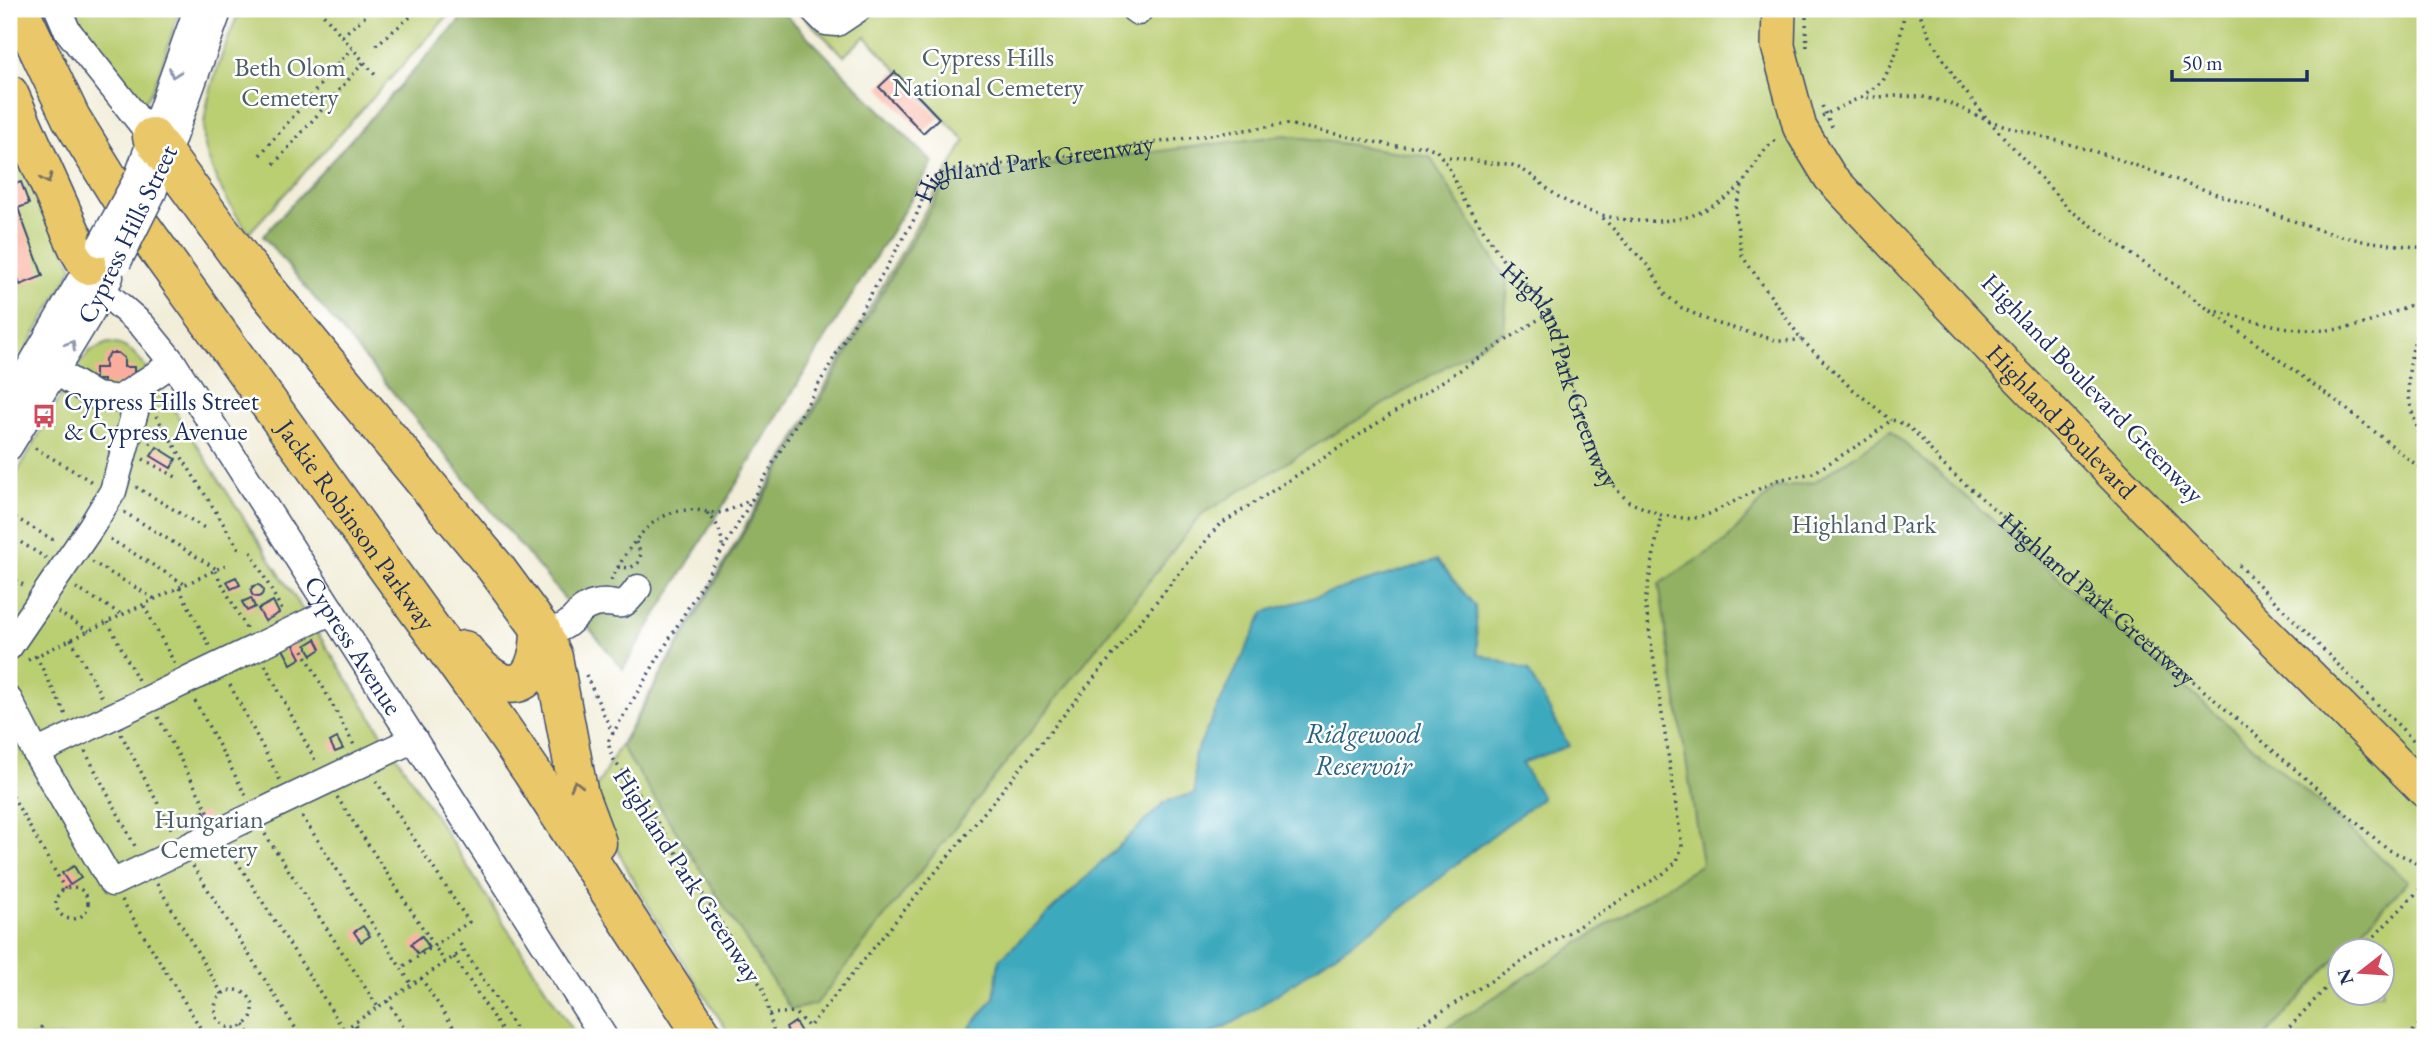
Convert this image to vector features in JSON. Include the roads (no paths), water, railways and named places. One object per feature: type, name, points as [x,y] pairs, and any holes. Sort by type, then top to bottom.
[{"type":"highway","name":"Jackie Robinson Parkway","points":[[19,9],[71,118],[120,197],[386,564],[532,772],[704,1037]]},
{"type":"highway","name":"Jackie Robinson Parkway","points":[[9,40],[47,122],[87,189],[410,633],[554,842],[680,1037]]},
{"type":"highway","points":[[9,94],[78,248],[103,266]]},
{"type":"highway","points":[[160,146],[245,264],[495,567],[540,628],[553,657],[570,759],[584,813],[599,848],[667,979]]},
{"type":"highway","points":[[386,564],[456,640],[477,667],[494,681],[512,684],[527,677],[539,657],[540,628]]},
{"type":"main road","name":"Highland Boulevard","points":[[1792,10],[1778,46],[1800,128],[1830,177],[2025,384],[2265,631],[2425,790]]},
{"type":"street","points":[[58,9],[67,30],[160,146]]},
{"type":"street","name":"Cypress Hills Street","points":[[160,146],[197,9]]},
{"type":"street","name":"Cypress Hills Street","points":[[16,446],[145,186],[219,9]]},
{"type":"street","points":[[813,9],[826,22],[837,23],[858,9]]},
{"type":"street","name":"Cypress Hills Street","points":[[9,403],[103,266]]},
{"type":"street","name":"Cypress Avenue","points":[[103,266],[142,325],[173,363],[604,1037]]},
{"type":"street","points":[[55,372],[96,396],[119,399],[173,363]]},
{"type":"street","points":[[18,654],[40,601],[115,492],[138,401],[133,391]]},
{"type":"street","points":[[540,628],[564,628],[593,604],[627,604],[638,588]]},
{"type":"street","points":[[36,753],[332,611]]},
{"type":"street","points":[[9,700],[36,753],[111,883],[414,739]]},
{"type":"water","name":"Ridgewood Reservoir","points":[[1437,560],[1475,606],[1478,654],[1528,670],[1569,746],[1522,763],[1542,798],[1404,907],[1242,1018],[1205,1037],[962,1037],[994,998],[999,960],[1165,802],[1195,793],[1194,756],[1264,612]]},
{"type":"place","name":"Cypress Hills Street & Cypress Avenue","points":[[44,416]]},
{"type":"park label","name":"Cypress Hills National Cemetery","points":[[988,72]]},
{"type":"park label","name":"Beth Olom Cemetery","points":[[290,82]]},
{"type":"park label","name":"Highland Park","points":[[1864,524]]},
{"type":"park label","name":"Hungarian Cemetery","points":[[209,834]]}]
